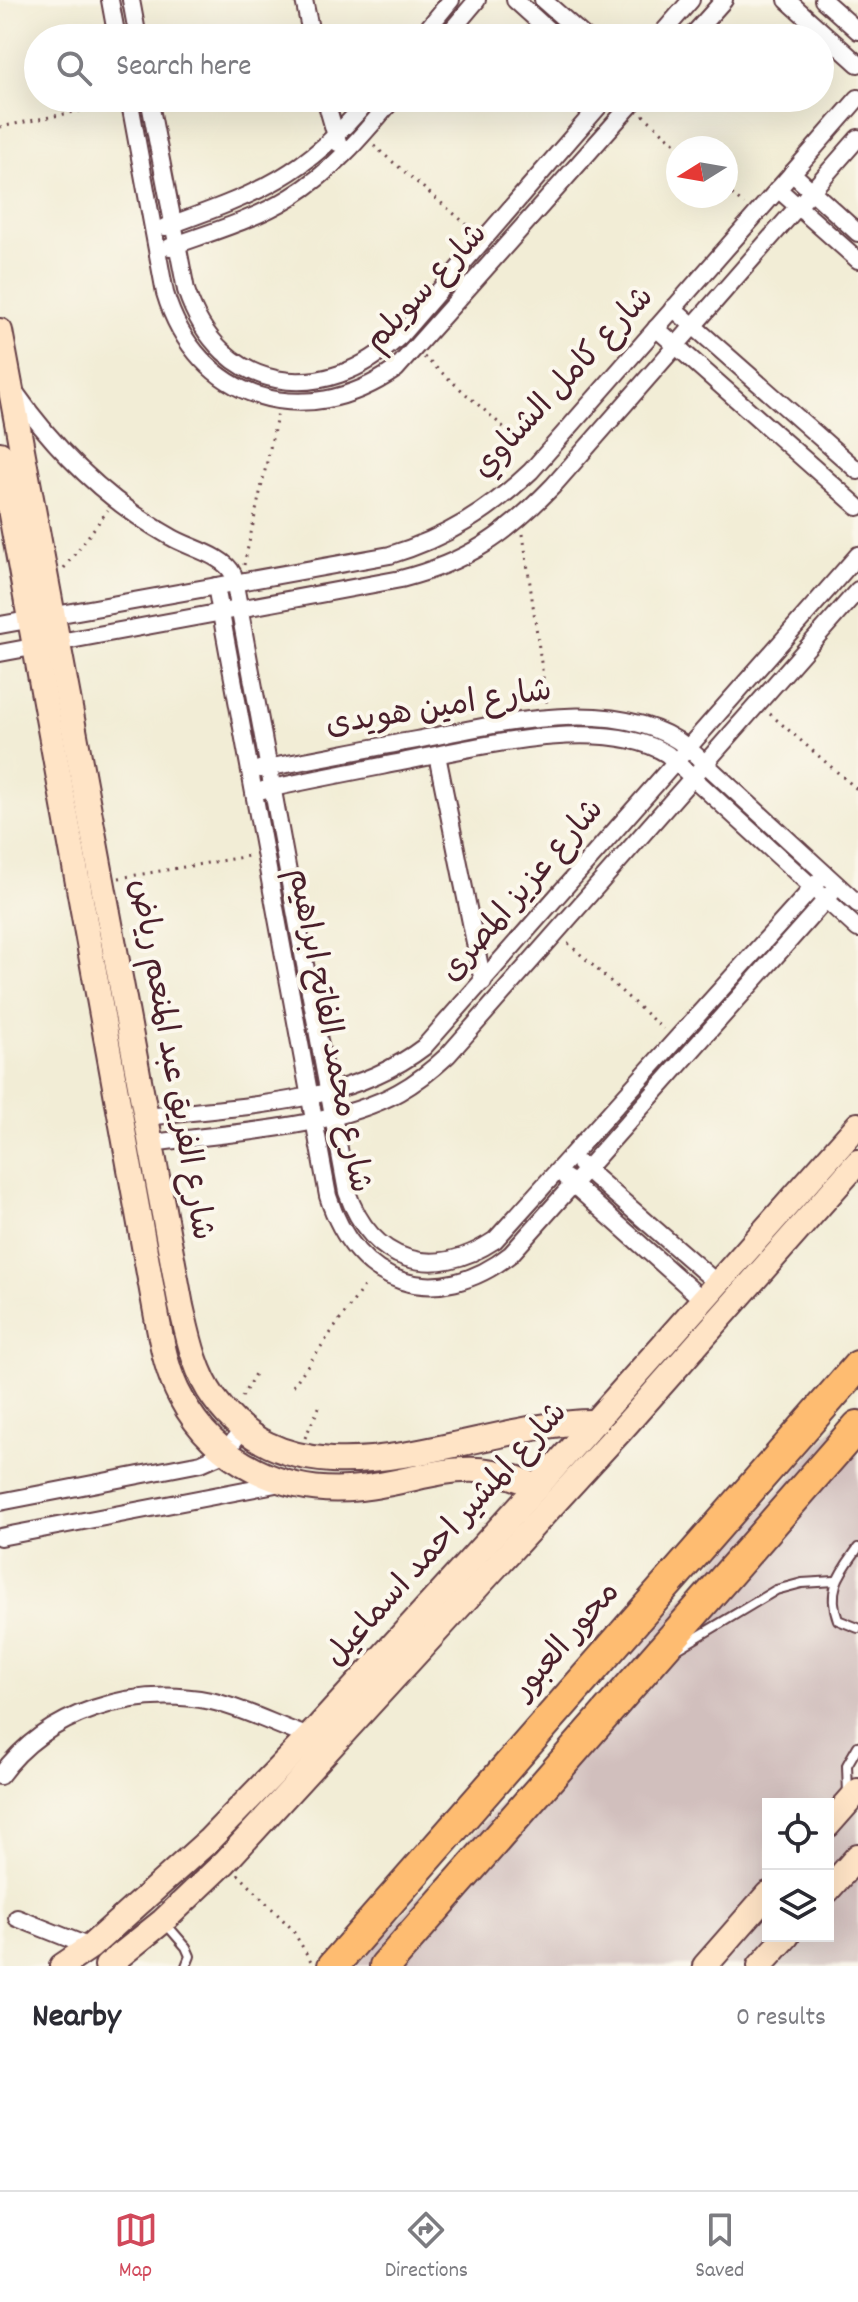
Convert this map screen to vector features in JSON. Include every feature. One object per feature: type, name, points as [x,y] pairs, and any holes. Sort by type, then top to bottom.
[{"type":"highway","name":"محور العبور","points":[[333,1966],[858,1366]]},
{"type":"highway","points":[[385,1966],[858,1426]]},
{"type":"street","points":[[110,0],[114,24]]},
{"type":"street","points":[[131,0],[135,24]]},
{"type":"street","points":[[304,0],[309,24]]},
{"type":"street","points":[[431,24],[451,0]]},
{"type":"street","points":[[457,24],[477,0]]},
{"type":"street","points":[[515,0],[542,24]]},
{"type":"street","points":[[543,0],[570,24]]},
{"type":"street","points":[[670,24],[691,0]]},
{"type":"street","points":[[703,24],[724,0]]},
{"type":"street","points":[[787,0],[814,24]]},
{"type":"street","points":[[823,0],[858,31]]},
{"type":"street","points":[[834,42],[858,64]]},
{"type":"street","name":"شارع كامل الشناوي","points":[[0,625],[390,555],[452,531],[481,514],[531,471],[858,98]]},
{"type":"street","name":"شارع سويلم","points":[[131,112],[173,320],[193,352],[220,378],[242,390],[266,399],[316,402],[358,392],[396,369],[621,112]]},
{"type":"street","name":"شارع سويلم","points":[[152,112],[189,301],[206,334],[223,352],[244,367],[267,377],[292,382],[340,376],[383,353],[594,112]]},
{"type":"street","points":[[329,112],[344,155]]},
{"type":"street","points":[[153,232],[232,204],[277,183],[335,137],[357,112]]},
{"type":"street","points":[[157,251],[248,218],[290,198],[344,155],[382,112]]},
{"type":"street","name":"شارع كامل الشناوي","points":[[0,653],[401,579],[436,570],[469,555],[500,536],[553,486],[858,138]]},
{"type":"street","points":[[792,173],[858,233]]},
{"type":"street","points":[[778,189],[858,260]]},
{"type":"street","points":[[673,308],[858,471]]},
{"type":"street","points":[[656,328],[858,507]]},
{"type":"street","name":"شارع الفريق عبد المنعم رياض","points":[[0,331],[49,586],[43,617]]},
{"type":"street","points":[[9,384],[57,447],[115,501],[185,546],[230,567],[237,582]]},
{"type":"street","name":"شارع الفريق عبد المنعم رياض","points":[[0,454],[43,617],[167,1363],[181,1399],[203,1430],[226,1452],[255,1471],[282,1482],[324,1490],[358,1489],[471,1468],[494,1471],[537,1487]]},
{"type":"street","name":"شارع عزيز المصرى","points":[[147,1117],[310,1096],[383,1074],[404,1062],[433,1038],[858,555]]},
{"type":"street","name":"شارع محمد الفاتح ابراهيم","points":[[237,582],[347,1192],[355,1215],[369,1234],[387,1249],[409,1259],[432,1263],[455,1260],[477,1252],[510,1226],[825,874]]},
{"type":"street","name":"شارع محمد الفاتح ابراهيم","points":[[216,586],[328,1196],[336,1221],[359,1255],[376,1269],[408,1283],[434,1285],[460,1282],[484,1272],[522,1244],[838,886]]},
{"type":"street","name":"شارع عزيز المصرى","points":[[151,1143],[333,1117],[382,1101],[433,1069],[858,590]]},
{"type":"street","name":"شارع الفريق عبد المنعم رياض","points":[[48,644],[103,880],[189,1339],[212,1396],[237,1423],[278,1449],[326,1461],[376,1459],[542,1425],[595,1422]]},
{"type":"street","name":"شارع امين هويدى","points":[[250,771],[494,725],[549,718],[618,720],[666,733],[688,748],[858,904]]},
{"type":"street","name":"شارع امين هويدى","points":[[254,792],[531,739],[582,737],[649,745],[675,762],[858,929]]},
{"type":"street","points":[[437,755],[483,982]]},
{"type":"street","points":[[743,826],[757,811]]},
{"type":"street","points":[[767,938],[781,951]]},
{"type":"street","name":"شارع المشير احمد اسماعيل","points":[[62,1966],[90,1947],[208,1841],[309,1737],[537,1487],[858,1125]]},
{"type":"street","points":[[572,1157],[656,1230],[710,1292]]},
{"type":"street","name":"شارع المشير احمد اسماعيل","points":[[107,1966],[163,1921],[225,1862],[623,1428],[858,1162]]},
{"type":"street","points":[[559,1172],[642,1246],[710,1292]]},
{"type":"street","points":[[642,1246],[656,1230]]},
{"type":"street","points":[[0,1502],[201,1463],[226,1452],[237,1423]]},
{"type":"street","points":[[324,1490],[331,1473],[326,1461]]},
{"type":"street","points":[[0,1537],[282,1482]]},
{"type":"street","points":[[0,1776],[37,1737],[68,1717],[138,1699],[211,1701],[333,1745]]},
{"type":"street","points":[[834,1818],[853,1796]]},
{"type":"street","points":[[834,1883],[858,1856]]},
{"type":"street","points":[[705,1966],[762,1901]]},
{"type":"street","points":[[17,1918],[90,1947]]},
{"type":"street","points":[[760,1966],[782,1942]]},
{"type":"lane","points":[[858,1548],[835,1581],[833,1608],[838,1620],[858,1628]]},
{"type":"lane","points":[[647,1667],[776,1590],[802,1583],[835,1581]]},
{"type":"lane","points":[[853,1796],[845,1771],[858,1746]]},
{"type":"lane","points":[[163,1921],[186,1947],[190,1956],[186,1966]]},
{"type":"path","points":[[0,127],[72,112]]},
{"type":"path","points":[[644,112],[668,136]]},
{"type":"path","points":[[362,136],[484,239]]},
{"type":"path","points":[[738,199],[756,215]]},
{"type":"path","points":[[415,349],[508,431]]},
{"type":"path","points":[[237,582],[281,401]]},
{"type":"path","points":[[49,586],[115,501]]},
{"type":"path","points":[[520,518],[549,718]]},
{"type":"path","points":[[758,704],[858,790]]},
{"type":"path","points":[[103,880],[265,853]]},
{"type":"path","points":[[556,932],[676,1041]]},
{"type":"path","points":[[293,1386],[376,1269]]},
{"type":"path","points":[[237,1423],[257,1370]]},
{"type":"path","points":[[297,1456],[321,1403]]},
{"type":"path","points":[[225,1862],[292,1929],[314,1966]]},
{"type":"shaded area","points":[[858,1400],[858,1966],[356,1966]]}]
